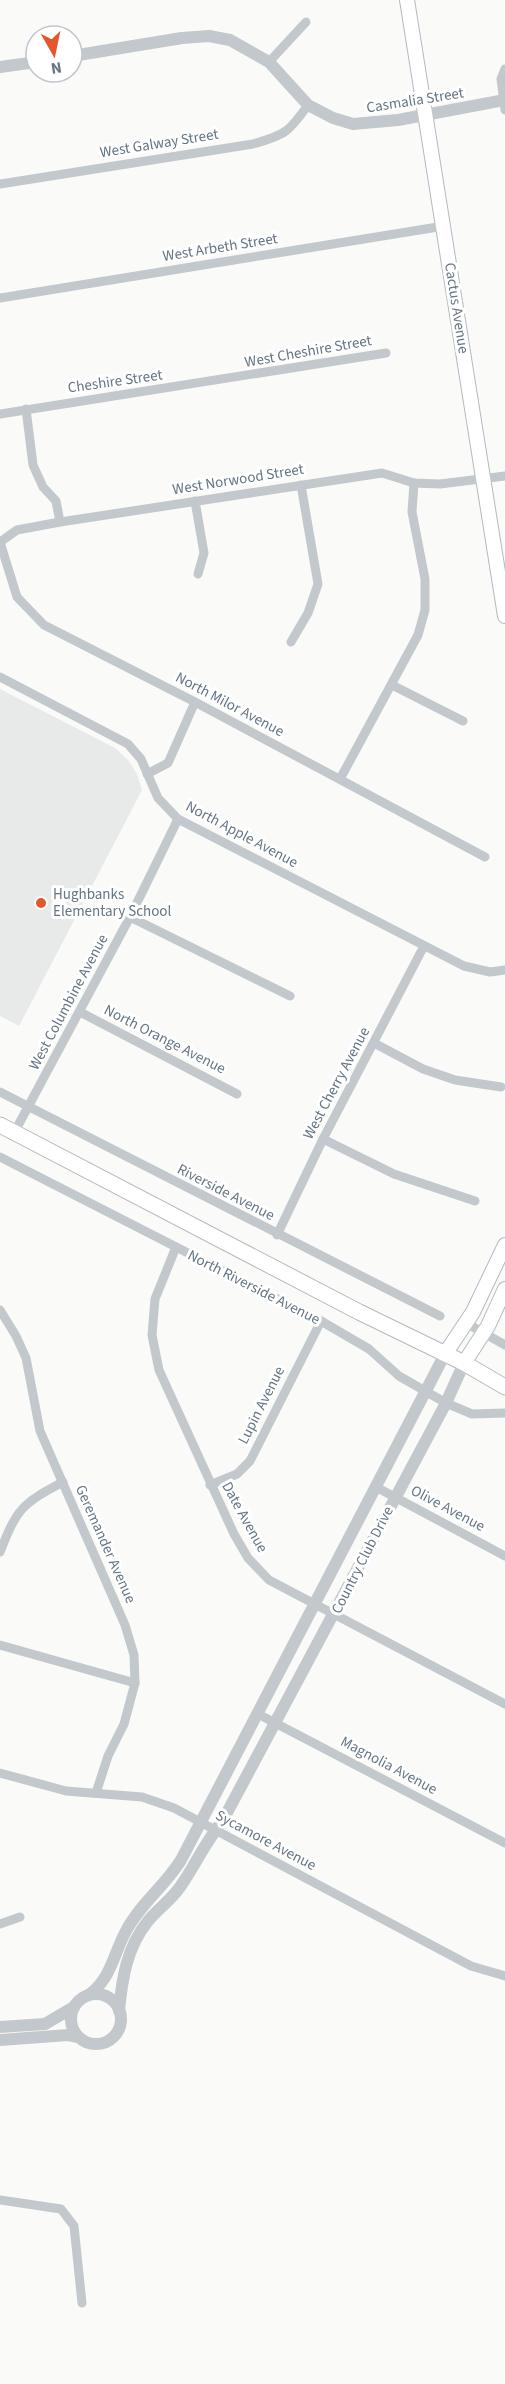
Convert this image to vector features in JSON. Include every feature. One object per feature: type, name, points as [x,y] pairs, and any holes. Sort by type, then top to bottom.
[{"type":"main road","name":"Cactus Avenue","points":[[407,0],[505,616]]},
{"type":"main road","name":"North Riverside Avenue","points":[[7,1129],[359,1312],[464,1363],[505,1387]]},
{"type":"main road","name":"Country Club Drive","points":[[445,1354],[469,1318],[505,1245]]},
{"type":"main road","name":"Country Club Drive","points":[[464,1363],[484,1333],[505,1289]]},
{"type":"street","points":[[269,62],[306,22]]},
{"type":"street","name":"Casmalia Street","points":[[84,54],[182,38],[209,36],[230,40],[269,62],[309,105],[333,118],[353,124],[398,120],[504,104]]},
{"type":"street","points":[[0,68],[24,64]]},
{"type":"street","points":[[504,104],[501,79],[505,69]]},
{"type":"street","name":"West Galway Street","points":[[0,184],[278,137],[296,123],[309,105]]},
{"type":"street","name":"West Arbeth Street","points":[[0,298],[444,226]]},
{"type":"street","name":"West Cheshire Street","points":[[234,378],[386,353]]},
{"type":"street","name":"Cheshire Street","points":[[0,414],[234,378]]},
{"type":"street","points":[[26,409],[33,465],[43,487],[56,501],[60,522]]},
{"type":"street","name":"West Norwood Street","points":[[0,542],[17,530],[60,522],[382,473],[414,483],[440,484],[505,477]]},
{"type":"street","points":[[340,779],[418,635],[425,610],[425,579],[412,512],[414,483]]},
{"type":"street","points":[[291,642],[308,613],[318,584],[301,485]]},
{"type":"street","points":[[195,501],[204,553],[198,574]]},
{"type":"street","name":"North Milor Avenue","points":[[0,542],[17,597],[44,625],[195,702],[485,857]]},
{"type":"street","name":"North Apple Avenue","points":[[0,677],[128,744],[141,759],[158,798],[178,819],[464,966],[490,972],[505,970]]},
{"type":"street","points":[[392,685],[463,721]]},
{"type":"street","points":[[147,774],[168,763],[195,702]]},
{"type":"street","name":"West Columbine Avenue","points":[[7,1129],[29,1106],[130,917],[178,819]]},
{"type":"street","points":[[130,917],[290,996]]},
{"type":"street","name":"West Cherry Avenue","points":[[277,1234],[323,1139],[423,946]]},
{"type":"street","name":"North Orange Avenue","points":[[80,1012],[237,1094]]},
{"type":"street","points":[[374,1043],[423,1069],[455,1080],[501,1087]]},
{"type":"street","name":"Riverside Avenue","points":[[0,1092],[440,1316]]},
{"type":"street","points":[[323,1139],[394,1174],[475,1201]]},
{"type":"street","name":"North Riverside Avenue","points":[[0,1157],[321,1321],[369,1349],[399,1376],[446,1403],[472,1414],[505,1413]]},
{"type":"street","name":"Date Avenue","points":[[177,1247],[154,1299],[152,1335],[159,1370],[210,1485],[248,1558],[269,1580],[505,1704]]},
{"type":"street","name":"Geremander Avenue","points":[[1,1314],[26,1358],[40,1431],[125,1625],[134,1656],[135,1683],[124,1724],[108,1756],[96,1793]]},
{"type":"street","points":[[469,1318],[484,1333],[505,1345]]},
{"type":"street","name":"Lupin Avenue","points":[[210,1485],[237,1474],[250,1461],[321,1321]]},
{"type":"street","name":"Country Club Drive","points":[[89,1995],[106,1980],[126,1930],[141,1909],[171,1877],[445,1354]]},
{"type":"street","name":"Country Club Drive","points":[[119,2011],[121,1982],[134,1943],[150,1918],[180,1887],[206,1842],[222,1822],[446,1403],[464,1363]]},
{"type":"street","points":[[0,1552],[14,1516],[34,1497],[63,1482]]},
{"type":"street","name":"Olive Avenue","points":[[376,1487],[505,1556]]},
{"type":"street","points":[[0,1645],[135,1683]]},
{"type":"street","name":"Magnolia Avenue","points":[[258,1714],[505,1843]]},
{"type":"street","name":"Sycamore Avenue","points":[[0,1773],[66,1791],[142,1797],[174,1808],[471,1966],[505,1976]]},
{"type":"street","points":[[0,1924],[20,1917]]},
{"type":"street","points":[[0,2027],[45,2024],[89,1995],[107,1997],[116,2004],[119,2011],[119,2028],[108,2041],[90,2044],[78,2037],[68,2035],[0,2040]]},
{"type":"street","points":[[74,2007],[71,2024],[78,2037]]},
{"type":"street","points":[[0,2200],[61,2210],[74,2226],[82,2303]]},
{"type":"shaded area","name":"Hughbanks Elementary School","points":[[0,689],[115,748],[128,760],[137,774],[142,790],[19,1026],[0,1016]]},
{"type":"place","name":"Hughbanks Elementary School","points":[[41,903]]}]
